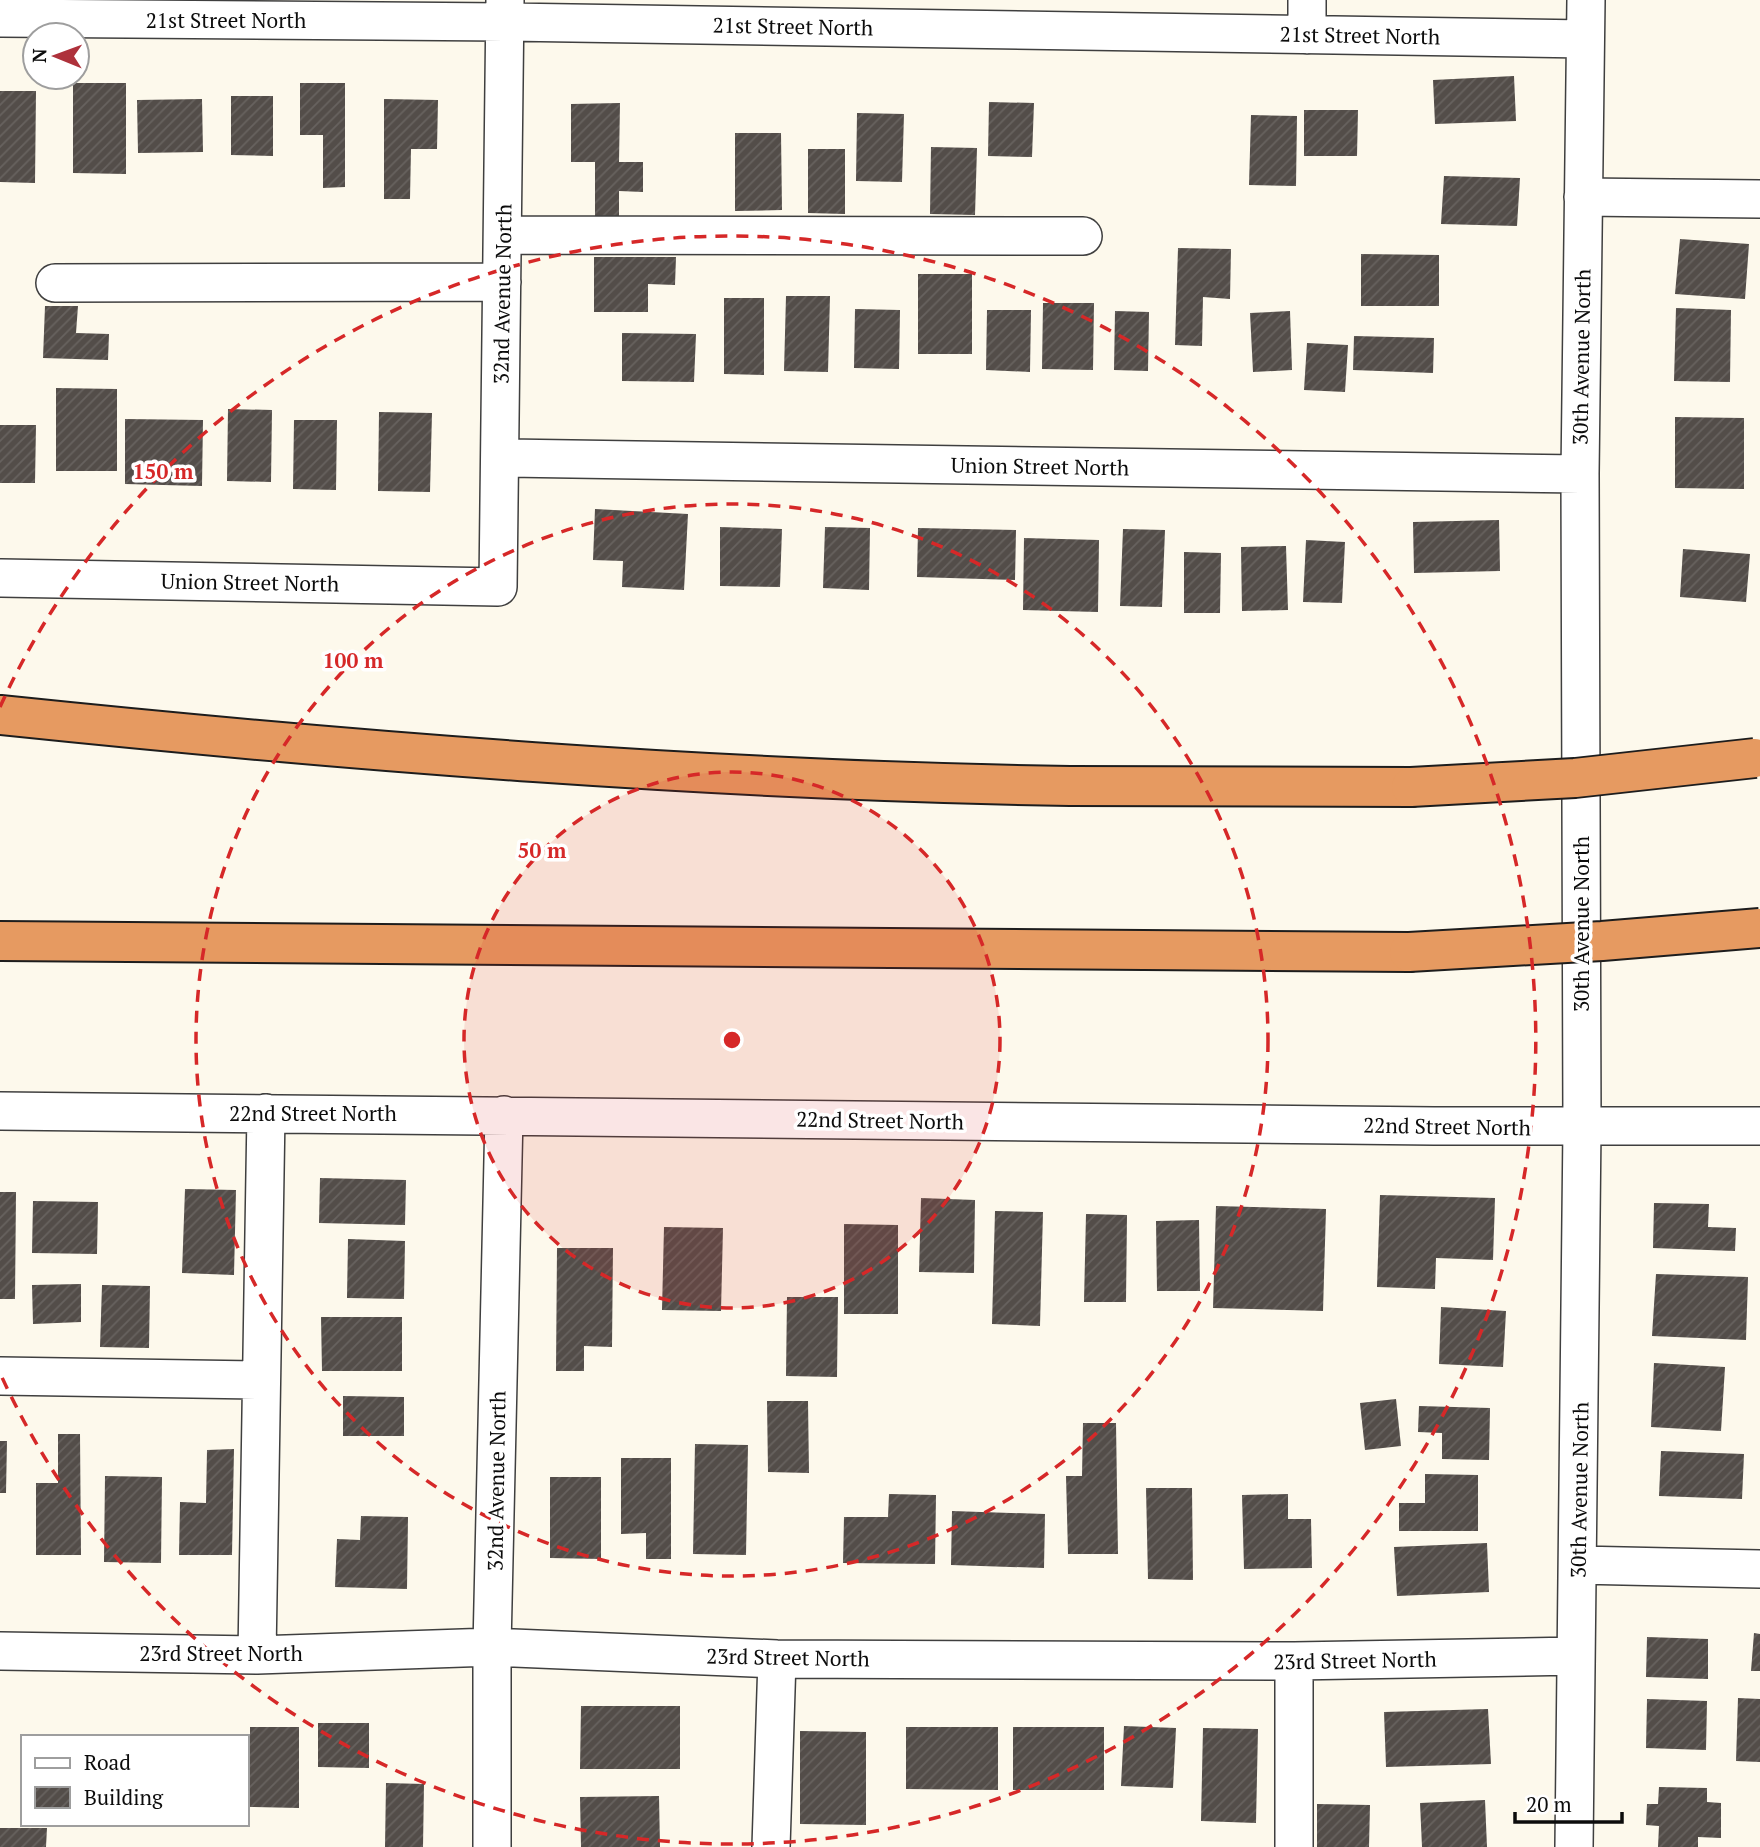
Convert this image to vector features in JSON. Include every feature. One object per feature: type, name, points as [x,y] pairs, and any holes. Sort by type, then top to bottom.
[{"type":"highway","points":[[0,715],[420,754],[745,773],[1068,786],[1411,787],[1575,778],[1758,758]]},
{"type":"highway","points":[[0,941],[1409,952],[1602,941],[1760,928]]},
{"type":"street","name":"30th Avenue North","points":[[1574,1847],[1582,1127],[1580,474],[1586,0]]},
{"type":"street","name":"21st Street North","points":[[0,18],[505,11],[1307,17],[1585,39]]},
{"type":"street","name":"32nd Avenue North","points":[[498,587],[505,11]]},
{"type":"street","points":[[1583,197],[1760,199]]},
{"type":"street","points":[[503,234],[1083,236]]},
{"type":"street","points":[[55,283],[502,282]]},
{"type":"street","name":"Union Street North","points":[[500,458],[1580,474]]},
{"type":"street","name":"Union Street North","points":[[1,578],[498,587]]},
{"type":"street","name":"22nd Street North","points":[[0,1111],[1582,1127],[1668,1124],[1760,1126]]},
{"type":"street","points":[[257,1655],[265,1113]]},
{"type":"street","name":"32nd Avenue North","points":[[492,1847],[492,1647],[504,1115]]},
{"type":"street","points":[[0,1376],[261,1380]]},
{"type":"street","points":[[1578,1564],[1760,1569]]},
{"type":"street","name":"23rd Street North","points":[[0,1651],[257,1655],[492,1647],[777,1659],[1294,1661],[1576,1656]]},
{"type":"street","points":[[771,1847],[777,1659]]},
{"type":"street","points":[[1294,1661],[1294,1847]]},
{"type":"building","points":[[1514,76],[1516,121],[1435,124],[1433,80]]},
{"type":"building","points":[[91,83],[126,83],[126,174],[73,173],[73,91],[91,91]]},
{"type":"building","points":[[300,83],[345,83],[345,187],[323,188],[323,135],[300,135]]},
{"type":"building","points":[[0,91],[36,91],[35,183],[0,182]]},
{"type":"building","points":[[231,96],[273,96],[273,156],[231,155]]},
{"type":"building","points":[[202,99],[203,152],[138,153],[137,100]]},
{"type":"building","points":[[384,99],[438,100],[437,149],[411,149],[410,199],[384,199]]},
{"type":"building","points":[[989,102],[1034,103],[1032,157],[988,156]]},
{"type":"building","points":[[620,103],[619,162],[643,162],[643,192],[619,191],[619,221],[595,220],[595,162],[571,162],[571,104]]},
{"type":"building","points":[[1304,110],[1358,110],[1357,156],[1304,156]]},
{"type":"building","points":[[857,113],[904,114],[902,182],[856,181]]},
{"type":"building","points":[[1251,115],[1297,116],[1296,186],[1249,185]]},
{"type":"building","points":[[735,133],[781,133],[782,210],[735,211]]},
{"type":"building","points":[[931,147],[977,148],[975,215],[930,214]]},
{"type":"building","points":[[808,149],[845,149],[845,214],[808,213]]},
{"type":"building","points":[[1444,176],[1520,178],[1517,226],[1441,224]]},
{"type":"building","points":[[1680,239],[1749,244],[1745,299],[1675,294]]},
{"type":"building","points":[[1178,248],[1231,249],[1230,299],[1203,297],[1202,346],[1175,345]]},
{"type":"building","points":[[1361,254],[1439,255],[1439,306],[1361,306]]},
{"type":"building","points":[[594,257],[676,257],[675,285],[648,284],[648,312],[594,312]]},
{"type":"building","points":[[918,274],[972,274],[972,354],[918,354]]},
{"type":"building","points":[[786,296],[830,296],[828,372],[784,371]]},
{"type":"building","points":[[724,298],[764,298],[764,375],[724,374]]},
{"type":"building","points":[[1043,303],[1094,303],[1093,370],[1042,369]]},
{"type":"building","points":[[45,306],[78,306],[76,333],[109,334],[108,360],[43,358]]},
{"type":"building","points":[[1676,308],[1731,310],[1730,382],[1674,381]]},
{"type":"building","points":[[855,309],[900,310],[899,369],[854,368]]},
{"type":"building","points":[[987,310],[1031,310],[1030,372],[986,370]]},
{"type":"building","points":[[1115,311],[1149,312],[1148,371],[1114,370]]},
{"type":"building","points":[[1290,311],[1292,370],[1253,372],[1250,313]]},
{"type":"building","points":[[622,333],[696,334],[694,382],[622,381]]},
{"type":"building","points":[[1354,336],[1434,338],[1433,373],[1353,370]]},
{"type":"building","points":[[1307,343],[1348,345],[1345,392],[1304,390]]},
{"type":"building","points":[[56,388],[117,389],[117,471],[56,471]]},
{"type":"building","points":[[228,409],[272,410],[271,482],[227,481]]},
{"type":"building","points":[[379,412],[432,413],[430,492],[378,491]]},
{"type":"building","points":[[1675,417],[1744,418],[1744,489],[1675,488]]},
{"type":"building","points":[[125,419],[203,420],[202,486],[125,484]]},
{"type":"building","points":[[294,420],[337,420],[336,490],[293,489]]},
{"type":"building","points":[[0,425],[36,425],[35,483],[0,483]]},
{"type":"building","points":[[595,509],[688,514],[684,590],[622,587],[623,561],[593,560]]},
{"type":"building","points":[[1499,520],[1500,571],[1414,573],[1413,522]]},
{"type":"building","points":[[720,527],[782,529],[780,587],[720,586]]},
{"type":"building","points":[[825,527],[870,528],[869,590],[823,588]]},
{"type":"building","points":[[918,528],[1016,530],[1015,580],[917,577]]},
{"type":"building","points":[[1123,529],[1165,530],[1162,607],[1120,606]]},
{"type":"building","points":[[1024,538],[1099,540],[1098,612],[1023,610]]},
{"type":"building","points":[[1306,540],[1345,542],[1342,603],[1303,602]]},
{"type":"building","points":[[1286,546],[1288,610],[1242,611],[1241,547]]},
{"type":"building","points":[[1683,549],[1750,554],[1746,602],[1680,597]]},
{"type":"building","points":[[1184,552],[1221,553],[1220,613],[1184,613]]},
{"type":"building","points":[[320,1178],[406,1180],[405,1225],[319,1223]]},
{"type":"building","points":[[185,1189],[236,1190],[234,1275],[182,1273]]},
{"type":"building","points":[[0,1192],[16,1192],[15,1299],[0,1299]]},
{"type":"building","points":[[1380,1195],[1495,1198],[1493,1260],[1436,1258],[1435,1289],[1377,1287]]},
{"type":"building","points":[[921,1198],[975,1200],[974,1273],[919,1272]]},
{"type":"building","points":[[33,1201],[98,1202],[97,1254],[32,1253]]},
{"type":"building","points":[[1654,1203],[1709,1204],[1708,1227],[1736,1228],[1735,1251],[1653,1248]]},
{"type":"building","points":[[1216,1206],[1326,1209],[1323,1311],[1213,1308]]},
{"type":"building","points":[[995,1211],[1043,1212],[1040,1326],[992,1324]]},
{"type":"building","points":[[1086,1214],[1127,1215],[1126,1302],[1084,1302]]},
{"type":"building","points":[[1199,1220],[1200,1291],[1157,1291],[1156,1221]]},
{"type":"building","points":[[844,1224],[898,1225],[898,1314],[844,1314]]},
{"type":"building","points":[[664,1227],[723,1228],[721,1311],[662,1310]]},
{"type":"building","points":[[348,1239],[405,1241],[404,1299],[347,1298]]},
{"type":"building","points":[[557,1248],[613,1248],[612,1347],[584,1346],[584,1371],[556,1371]]},
{"type":"building","points":[[1656,1274],[1748,1277],[1746,1340],[1652,1336]]},
{"type":"building","points":[[81,1284],[81,1322],[33,1324],[32,1285]]},
{"type":"building","points":[[102,1285],[150,1286],[149,1348],[100,1347]]},
{"type":"building","points":[[787,1297],[838,1297],[837,1377],[786,1376]]},
{"type":"building","points":[[1441,1307],[1506,1311],[1503,1367],[1439,1364]]},
{"type":"building","points":[[321,1317],[402,1317],[402,1371],[322,1371]]},
{"type":"building","points":[[1654,1363],[1725,1367],[1721,1431],[1651,1427]]},
{"type":"building","points":[[343,1396],[404,1397],[404,1436],[343,1436]]},
{"type":"building","points":[[1396,1399],[1401,1446],[1365,1450],[1360,1403]]},
{"type":"building","points":[[767,1401],[808,1401],[809,1473],[768,1472]]},
{"type":"building","points":[[1419,1406],[1490,1408],[1489,1460],[1442,1459],[1442,1433],[1418,1432]]},
{"type":"building","points":[[1083,1423],[1116,1423],[1118,1554],[1068,1554],[1066,1476],[1082,1476]]},
{"type":"building","points":[[58,1434],[80,1434],[81,1555],[36,1555],[36,1483],[58,1483]]},
{"type":"building","points":[[0,1441],[7,1441],[6,1493],[0,1493]]},
{"type":"building","points":[[695,1444],[748,1445],[746,1555],[693,1554]]},
{"type":"building","points":[[234,1449],[232,1555],[179,1555],[180,1502],[206,1503],[207,1450]]},
{"type":"building","points":[[1661,1451],[1744,1454],[1742,1499],[1659,1496]]},
{"type":"building","points":[[621,1458],[671,1458],[671,1559],[646,1559],[646,1533],[621,1534]]},
{"type":"building","points":[[1425,1474],[1478,1475],[1478,1531],[1399,1531],[1399,1503],[1425,1503]]},
{"type":"building","points":[[105,1476],[162,1477],[161,1563],[104,1562]]},
{"type":"building","points":[[550,1477],[601,1477],[601,1559],[550,1558]]},
{"type":"building","points":[[1146,1488],[1192,1488],[1193,1580],[1148,1579]]},
{"type":"building","points":[[889,1494],[936,1495],[935,1564],[843,1563],[844,1517],[888,1517]]},
{"type":"building","points":[[1288,1494],[1288,1519],[1311,1519],[1312,1568],[1244,1569],[1242,1495]]},
{"type":"building","points":[[952,1511],[1045,1514],[1044,1568],[951,1565]]},
{"type":"building","points":[[361,1516],[408,1517],[407,1589],[335,1587],[337,1539],[360,1540]]},
{"type":"building","points":[[1487,1543],[1489,1592],[1397,1596],[1394,1547]]},
{"type":"building","points":[[1754,1633],[1760,1634],[1760,1671],[1751,1671]]},
{"type":"building","points":[[1647,1637],[1708,1639],[1708,1679],[1646,1677]]},
{"type":"building","points":[[1738,1698],[1760,1699],[1760,1762],[1736,1761]]},
{"type":"building","points":[[1647,1699],[1707,1701],[1706,1750],[1646,1748]]},
{"type":"building","points":[[581,1706],[680,1706],[680,1769],[580,1769]]},
{"type":"building","points":[[1488,1709],[1491,1764],[1386,1767],[1384,1712]]},
{"type":"building","points":[[318,1723],[369,1723],[369,1768],[318,1767]]},
{"type":"building","points":[[1124,1726],[1176,1728],[1173,1788],[1121,1786]]},
{"type":"building","points":[[250,1727],[299,1727],[299,1808],[250,1807]]},
{"type":"building","points":[[906,1727],[998,1727],[998,1790],[906,1789]]},
{"type":"building","points":[[1013,1727],[1104,1727],[1104,1790],[1013,1790]]},
{"type":"building","points":[[1203,1728],[1258,1729],[1256,1823],[1201,1821]]},
{"type":"building","points":[[800,1731],[866,1732],[866,1825],[800,1824]]},
{"type":"building","points":[[386,1783],[424,1784],[423,1847],[385,1847]]},
{"type":"building","points":[[1659,1787],[1707,1788],[1707,1802],[1721,1803],[1721,1838],[1698,1837],[1698,1847],[1658,1847],[1659,1826],[1646,1825],[1647,1804],[1658,1804]]},
{"type":"building","points":[[659,1796],[660,1847],[581,1847],[580,1797]]},
{"type":"building","points":[[1485,1800],[1487,1847],[1422,1847],[1420,1803]]},
{"type":"building","points":[[1317,1804],[1370,1805],[1369,1847],[1317,1847]]},
{"type":"building","points":[[0,1828],[47,1828],[46,1847],[0,1847]]}]
